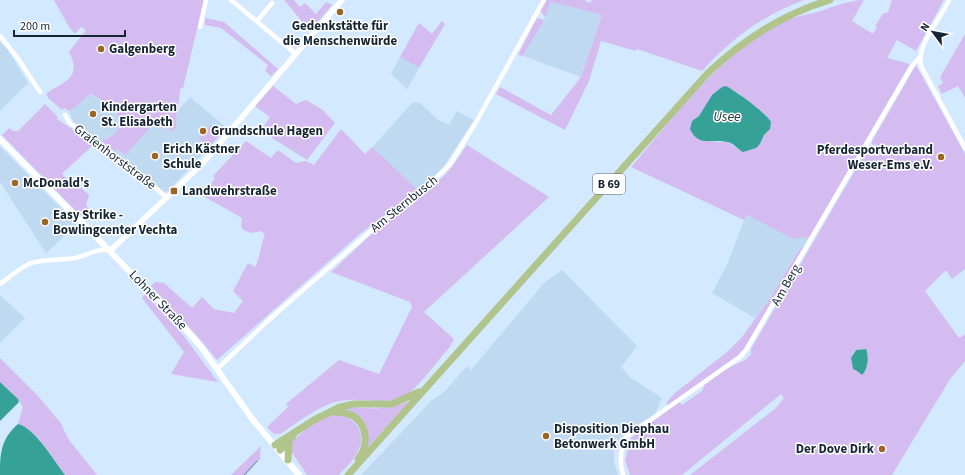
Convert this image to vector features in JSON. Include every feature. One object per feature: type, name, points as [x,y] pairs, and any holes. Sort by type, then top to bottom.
[{"type":"main road","name":"B 69","points":[[347,475],[707,74],[727,55],[762,30],[787,16],[830,0]]},
{"type":"main road","name":"Lohner Straße","points":[[0,139],[183,326],[217,369],[253,420],[278,448],[299,475]]},
{"type":"main road","points":[[278,448],[296,433],[330,412],[348,405],[392,404],[423,391]]},
{"type":"main road","points":[[330,412],[350,414],[360,423],[364,431],[364,447],[347,475]]},
{"type":"main road","points":[[278,448],[289,443],[296,433]]},
{"type":"main road","points":[[288,460],[289,443]]},
{"type":"street","points":[[200,27],[206,0]]},
{"type":"street","points":[[232,0],[296,54]]},
{"type":"street","points":[[0,284],[27,265],[34,262],[75,258],[103,249],[110,251],[202,164],[342,0]]},
{"type":"street","name":"Am Sternbusch","points":[[217,369],[278,312],[373,229],[436,179],[450,164],[475,124],[544,0]]},
{"type":"street","name":"Am Berg","points":[[623,475],[619,464],[621,448],[626,437],[740,357],[746,350],[916,60],[919,58],[922,49],[949,0]]},
{"type":"street","points":[[257,21],[272,3]]},
{"type":"street","points":[[0,36],[19,60],[40,92]]},
{"type":"street","points":[[919,58],[921,66],[965,148]]},
{"type":"street","name":"Grafenhorststraße","points":[[65,115],[70,123],[139,174],[167,198]]},
{"type":"shaded area","points":[[54,0],[204,0],[183,88],[180,89],[176,127],[172,132],[158,119],[125,155],[117,149],[115,151],[101,141],[114,134],[119,125],[119,120],[116,114],[107,104],[90,94],[69,111],[64,108],[62,110],[48,98],[46,94],[64,82],[72,74],[74,68],[69,52],[86,30],[81,27],[75,34],[69,27]]},
{"type":"shaded area","points":[[284,0],[294,0],[300,7],[305,3],[316,14],[326,2],[332,5],[310,31]]},
{"type":"shaded area","points":[[546,0],[584,0],[590,3],[592,0],[804,0],[775,13],[748,29],[713,59],[702,71],[637,49],[636,51],[601,41],[589,81],[565,130],[496,94],[500,87],[551,115],[581,77],[602,15],[551,2],[545,17],[540,10]]},
{"type":"shaded area","points":[[864,0],[852,21],[873,34],[877,27],[875,26],[883,14],[888,12],[892,0],[944,0],[916,51],[897,40],[887,58],[910,64],[809,238],[801,237],[793,239],[747,215],[744,220],[631,167],[704,83],[746,45],[769,30],[793,18],[847,2]],"holes":[[[738,93],[767,116],[770,129],[764,135],[760,145],[740,150],[728,142],[710,142],[692,121],[699,116],[712,95]]]},
{"type":"shaded area","points":[[551,2],[602,15],[581,77],[523,56],[544,20]]},
{"type":"shaded area","points":[[205,18],[224,22],[278,69],[271,76],[265,71],[268,65],[221,28],[205,25]]},
{"type":"shaded area","points":[[537,18],[544,20],[523,56],[518,55]]},
{"type":"shaded area","points":[[442,21],[445,24],[419,68],[400,57],[419,23],[432,34]]},
{"type":"shaded area","points":[[965,34],[965,98],[958,86],[942,94],[938,86],[943,83],[940,77]]},
{"type":"shaded area","points":[[0,42],[8,50],[28,83],[0,111]]},
{"type":"shaded area","points":[[400,57],[419,68],[407,89],[391,74]]},
{"type":"shaded area","points":[[916,65],[965,154],[965,269],[952,279],[946,270],[925,291],[959,338],[965,334],[965,361],[950,379],[892,475],[690,475],[776,408],[784,398],[781,394],[682,475],[630,475],[625,461],[631,438],[679,402],[682,405],[702,391],[705,384],[724,370],[745,360],[751,354],[751,349],[867,150],[879,152],[875,144],[872,144],[872,141]],"holes":[[[864,349],[867,359],[866,370],[862,375],[853,369],[852,359],[856,350]]]},
{"type":"shaded area","points":[[273,86],[296,104],[306,100],[323,110],[335,123],[307,160],[261,131],[270,117],[255,106]]},
{"type":"shaded area","name":"Kindergarten St. Elisabeth","points":[[90,94],[113,109],[118,118],[119,126],[117,132],[101,141],[73,122],[69,111]]},
{"type":"shaded area","name":"Erich Kästner Schule","points":[[190,97],[227,128],[168,191],[163,192],[108,147],[156,118],[169,121]]},
{"type":"shaded area","points":[[419,102],[437,119],[449,125],[457,111],[474,120],[442,169],[418,190],[372,148],[412,103]]},
{"type":"shaded area","points":[[45,104],[58,117],[57,119],[94,144],[62,174],[66,178],[70,178],[89,195],[86,205],[90,211],[85,217],[79,214],[2,135],[9,128],[13,131],[18,131]]},
{"type":"shaded area","points":[[211,125],[221,133],[209,148],[199,139]]},
{"type":"shaded area","points":[[341,129],[365,154],[372,147],[418,190],[361,233],[217,360],[199,338],[151,286],[155,282],[164,283],[192,308],[202,297],[214,309],[234,313],[243,301],[233,291],[248,263],[255,267],[265,234],[261,231],[251,233],[243,230],[241,226],[242,218],[203,196],[215,178],[213,176],[246,141],[271,158],[278,150],[296,163],[306,161],[314,165]]},
{"type":"shaded area","points":[[467,145],[549,197],[424,312],[454,339],[449,348],[422,381],[406,395],[398,399],[380,401],[351,400],[332,403],[312,413],[280,434],[274,434],[267,427],[288,407],[286,404],[339,360],[379,374],[412,307],[410,302],[331,272],[375,231],[444,176]]},
{"type":"shaded area","points":[[0,146],[77,225],[46,253],[0,182]]},
{"type":"shaded area","points":[[746,215],[801,237],[809,238],[804,250],[801,247],[770,298],[755,318],[712,293],[727,265]]},
{"type":"shaded area","points":[[801,247],[804,250],[745,348],[738,355],[667,406],[667,402],[675,393],[727,352],[742,337],[770,298]]},
{"type":"shaded area","points":[[562,270],[637,346],[621,367],[630,377],[662,398],[655,414],[623,433],[614,450],[614,462],[618,475],[361,475],[431,401],[444,392],[467,366],[471,370],[544,283]]},
{"type":"shaded area","points":[[145,294],[183,335],[218,382],[171,374],[184,352],[142,298]]},
{"type":"shaded area","points":[[0,295],[25,318],[0,343]]},
{"type":"shaded area","points":[[0,358],[38,396],[60,422],[69,440],[97,475],[65,475],[31,431],[18,424],[23,407],[18,399],[0,382]]},
{"type":"shaded area","points":[[411,400],[367,448],[368,433],[365,422],[357,414],[343,408],[385,408]]},
{"type":"shaded area","points":[[337,414],[350,419],[355,423],[361,433],[360,446],[357,453],[339,475],[307,475],[291,451],[293,441],[313,424],[324,418]]},
{"type":"shaded area","points":[[261,446],[260,459],[246,475],[231,475]]},
{"type":"water","name":"Usee","points":[[726,86],[757,108],[771,122],[770,129],[764,135],[760,144],[756,148],[743,152],[729,143],[701,140],[694,135],[690,129],[692,121],[699,116],[712,95],[722,87]]},
{"type":"water","points":[[866,349],[866,370],[862,375],[853,369],[851,358],[856,350]]},
{"type":"water","points":[[0,382],[18,399],[19,402],[0,421]]},
{"type":"water","points":[[18,424],[31,431],[65,475],[0,475],[1,453],[5,441],[8,435]]},
{"type":"waterway","points":[[244,475],[257,461]]},
{"type":"place","name":"Gedenkstätte für die Menschenwürde","points":[[340,12]]},
{"type":"place","name":"Galgenberg","points":[[101,49]]},
{"type":"place","name":"Kindergarten St. Elisabeth","points":[[93,114]]},
{"type":"place","name":"Grundschule Hagen","points":[[203,131]]},
{"type":"place","name":"Erich Kästner Schule","points":[[155,156]]},
{"type":"place","name":"Pferdesportverband Weser-Ems e.V.","points":[[941,157]]},
{"type":"place","name":"McDonald's","points":[[15,183]]},
{"type":"place","name":"Landwehrstraße","points":[[174,191]]},
{"type":"place","name":"Easy Strike - Bowlingcenter Vechta","points":[[45,222]]},
{"type":"place","name":"Disposition Diephau Betonwerk GmbH","points":[[546,436]]},
{"type":"place","name":"Der Dove Dirk","points":[[882,449]]}]
